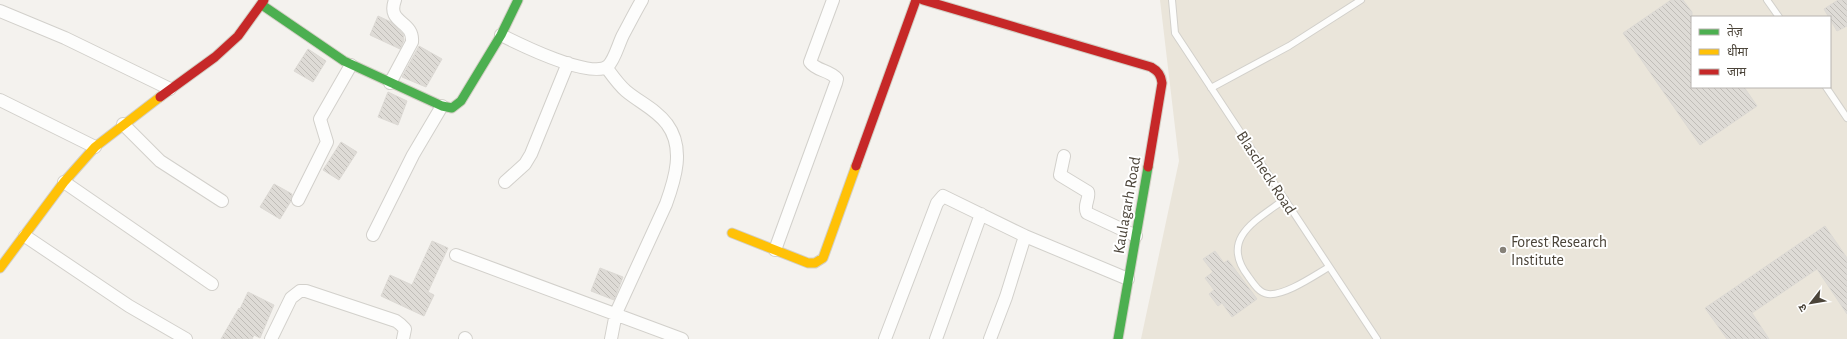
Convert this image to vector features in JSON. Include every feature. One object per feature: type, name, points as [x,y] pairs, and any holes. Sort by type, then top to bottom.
[{"type":"street","points":[[390,83],[412,42],[411,31],[395,17],[393,10],[395,0]]},
{"type":"street","points":[[0,268],[64,182],[95,146],[170,88],[215,57],[238,36],[263,3],[322,47],[351,64],[442,106],[452,108],[461,101],[501,35],[518,0]]},
{"type":"street","points":[[501,35],[568,63],[600,70],[611,62],[622,37],[642,0]]},
{"type":"street","points":[[775,250],[837,79],[834,76],[812,66],[810,62],[833,0]]},
{"type":"street","points":[[732,233],[808,263],[819,262],[826,253],[916,0]]},
{"type":"street","name":"Kaulagarh Road","points":[[922,0],[1151,67],[1157,70],[1161,76],[1162,83],[1118,339]]},
{"type":"street","points":[[0,11],[65,38],[170,88]]},
{"type":"street","points":[[505,182],[525,164],[531,154],[568,63]]},
{"type":"street","points":[[298,200],[327,142],[320,119],[351,64]]},
{"type":"street","points":[[606,67],[626,90],[667,123],[673,133],[678,155],[673,186],[616,313],[611,339]]},
{"type":"street","points":[[0,100],[95,146]]},
{"type":"street","points":[[373,235],[413,155],[442,106]]},
{"type":"street","points":[[123,124],[160,161],[222,201]]},
{"type":"street","points":[[1064,156],[1060,176],[1067,181],[1084,188],[1088,192],[1085,206],[1087,213],[1136,236]]},
{"type":"street","points":[[64,182],[212,284]]},
{"type":"street","points":[[885,339],[941,197],[947,197],[1025,236],[1128,279]]},
{"type":"street","points":[[936,339],[981,214]]},
{"type":"street","points":[[25,236],[128,306],[186,339]]},
{"type":"street","points":[[990,339],[1006,297],[1025,236]]},
{"type":"street","points":[[456,255],[616,313],[682,339]]},
{"type":"street","points":[[271,339],[291,298],[300,291],[306,291],[400,324],[405,329],[403,339]]},
{"type":"lane","name":"Blascheck Road","points":[[1172,0],[1175,32],[1377,339]]},
{"type":"lane","points":[[1211,88],[1289,46],[1361,0]]},
{"type":"lane","points":[[1767,0],[1778,16]]},
{"type":"lane","points":[[1827,88],[1847,118]]},
{"type":"lane","points":[[1284,199],[1250,225],[1241,237],[1237,250],[1238,256],[1247,274],[1262,292],[1269,294],[1285,291],[1330,267]]},
{"type":"shaded area","name":"Forest Research Institute","points":[[1160,0],[1847,0],[1847,339],[1141,339],[1179,161]]},
{"type":"building","points":[[1671,0],[1683,0],[1692,12],[1691,88],[1745,88],[1757,106],[1700,145],[1623,33]]},
{"type":"building","points":[[1838,0],[1847,0],[1847,26],[1837,31],[1831,21],[1831,16],[1828,16],[1824,9]]},
{"type":"building","points":[[378,16],[391,22],[403,34],[404,40],[400,49],[370,35]]},
{"type":"building","points":[[419,46],[442,59],[426,87],[402,77]]},
{"type":"building","points":[[308,49],[326,61],[313,82],[294,71]]},
{"type":"building","points":[[388,92],[407,101],[398,125],[378,117]]},
{"type":"building","points":[[341,142],[357,152],[339,180],[323,170]]},
{"type":"building","points":[[274,184],[292,194],[291,201],[280,219],[260,207]]},
{"type":"building","points":[[1825,226],[1847,258],[1847,314],[1817,269],[1752,313],[1769,339],[1727,339],[1705,308]]},
{"type":"building","points":[[432,241],[448,248],[428,292],[434,295],[424,316],[381,296],[390,275],[412,285]]},
{"type":"building","points":[[1215,251],[1224,263],[1228,260],[1257,299],[1232,317],[1222,303],[1218,306],[1209,294],[1214,290],[1205,278],[1213,272],[1203,259]]},
{"type":"building","points":[[600,268],[623,277],[614,300],[591,291]]},
{"type":"building","points":[[248,292],[274,305],[260,338],[254,335],[252,339],[221,339],[239,308],[240,309]]},
{"type":"traffic: fast","points":[[262,5],[344,61],[442,106],[452,108],[461,101],[501,35],[518,0]]},
{"type":"traffic: fast","points":[[1118,339],[1148,167]]},
{"type":"traffic: slow","points":[[0,268],[64,182],[95,147],[160,97]]},
{"type":"traffic: slow","points":[[732,233],[808,263],[815,263],[823,258],[856,166]]},
{"type":"traffic: jam","points":[[160,97],[215,57],[238,36],[264,0]]},
{"type":"traffic: jam","points":[[856,166],[916,0]]},
{"type":"traffic: jam","points":[[923,0],[1151,67],[1160,75],[1162,83],[1148,167]]},
{"type":"place","name":"Forest Research Institute","points":[[1503,250]]}]
